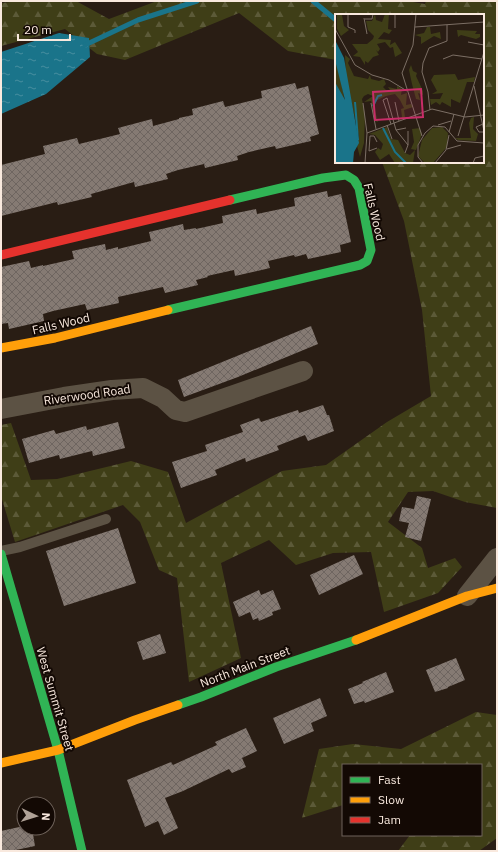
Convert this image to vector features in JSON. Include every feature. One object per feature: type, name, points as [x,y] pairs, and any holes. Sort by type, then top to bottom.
[{"type":"street","name":"Falls Wood","points":[[1,255],[323,178],[346,175],[354,180],[359,188],[371,250],[367,261],[360,265],[55,338],[1,348]]},
{"type":"street","name":"Riverwood Road","points":[[1,409],[64,397],[112,390],[143,388],[163,398],[176,410],[185,412],[303,371]]},
{"type":"street","name":"West Summit Street","points":[[1,553],[58,750],[82,851]]},
{"type":"street","points":[[467,596],[497,558]]},
{"type":"street","name":"North Main Street","points":[[1,763],[58,750],[135,720],[200,698],[276,667],[355,640],[467,596],[497,588]]},
{"type":"lane","points":[[1,553],[106,519]]},
{"type":"green space","points":[[19,1],[76,1],[109,19],[157,1],[407,1],[425,4],[426,1],[497,1],[497,508],[465,502],[433,491],[408,492],[388,522],[422,548],[428,568],[455,558],[462,567],[438,593],[384,612],[371,552],[333,553],[296,565],[269,540],[221,563],[241,658],[189,682],[177,578],[159,570],[140,522],[123,505],[15,542],[1,496],[1,425],[11,423],[31,480],[57,479],[131,461],[168,472],[186,523],[282,471],[326,465],[387,422],[431,396],[422,310],[404,221],[382,163],[484,163],[484,14],[335,14],[335,60],[288,51],[239,13],[125,60],[97,54],[65,29],[1,46],[1,3]]},
{"type":"green space","points":[[476,712],[497,715],[497,838],[479,851],[398,851],[409,836],[482,836],[482,764],[342,764],[342,805],[302,818],[319,749],[353,744],[401,749]]},
{"type":"water","points":[[59,33],[89,38],[90,57],[46,94],[1,114],[1,52]]},
{"type":"building","points":[[295,83],[297,89],[308,86],[319,134],[310,137],[311,141],[276,149],[275,146],[249,152],[237,156],[238,160],[205,168],[204,164],[166,174],[168,179],[135,187],[134,182],[91,194],[92,197],[58,205],[57,202],[1,216],[1,165],[45,154],[43,146],[77,138],[79,144],[108,137],[120,134],[118,128],[152,119],[153,126],[193,115],[192,109],[223,101],[225,107],[262,98],[261,91]]},
{"type":"building","points":[[327,191],[328,197],[341,194],[351,242],[340,245],[341,252],[308,259],[306,254],[295,257],[294,255],[268,261],[270,268],[235,276],[234,270],[207,276],[208,277],[196,280],[198,285],[165,293],[163,287],[118,297],[119,303],[87,310],[85,304],[53,311],[43,314],[44,321],[9,329],[8,323],[1,324],[1,267],[29,261],[31,268],[43,266],[74,259],[72,251],[105,244],[106,250],[118,247],[118,249],[151,241],[149,232],[183,224],[184,230],[223,223],[222,216],[256,209],[257,214],[295,206],[294,198]]},
{"type":"building","points":[[311,326],[318,344],[238,377],[184,397],[178,380]]},
{"type":"building","points":[[323,405],[327,415],[329,415],[334,431],[308,441],[305,435],[277,446],[279,450],[246,462],[245,458],[215,470],[217,475],[181,488],[172,462],[207,451],[205,445],[243,432],[240,425],[259,418],[261,422],[298,410],[299,413]]},
{"type":"building","points":[[118,422],[125,448],[93,456],[92,451],[60,459],[59,455],[29,463],[22,439],[54,430],[56,434],[86,426],[87,430]]},
{"type":"building","points":[[417,496],[431,499],[421,541],[405,537],[409,523],[399,521],[402,507],[414,509]]},
{"type":"building","points":[[118,528],[136,583],[64,606],[46,551]]},
{"type":"building","points":[[354,555],[363,574],[319,595],[310,575]]},
{"type":"building","points":[[259,590],[261,595],[273,590],[281,609],[272,612],[273,615],[259,621],[258,618],[253,620],[250,612],[239,617],[233,602]]},
{"type":"building","points":[[160,634],[166,653],[143,660],[137,642]]},
{"type":"building","points":[[456,658],[465,680],[435,692],[426,670]]},
{"type":"building","points":[[386,672],[394,692],[365,703],[364,701],[354,704],[348,689]]},
{"type":"building","points":[[320,698],[327,716],[311,723],[314,731],[284,744],[273,718]]},
{"type":"building","points":[[246,728],[257,751],[242,758],[246,767],[232,773],[229,769],[165,798],[178,828],[164,835],[158,821],[145,827],[127,780],[171,762],[173,765],[217,745],[215,742]]},
{"type":"building","points":[[16,828],[16,836],[33,836],[35,846],[11,851],[1,851],[1,831]]},
{"type":"waterway","points":[[85,45],[138,20],[197,1]]},
{"type":"waterway","points":[[313,1],[335,19]]},
{"type":"traffic: fast","points":[[168,310],[360,265],[367,261],[371,250],[359,188],[354,180],[346,175],[323,178],[230,200]]},
{"type":"traffic: fast","points":[[1,554],[58,750],[82,851]]},
{"type":"traffic: fast","points":[[178,705],[276,667],[356,640]]},
{"type":"traffic: slow","points":[[1,348],[55,338],[168,310]]},
{"type":"traffic: slow","points":[[356,640],[467,596],[497,588]]},
{"type":"traffic: slow","points":[[1,763],[58,750],[178,705]]},
{"type":"traffic: jam","points":[[1,255],[230,200]]}]
